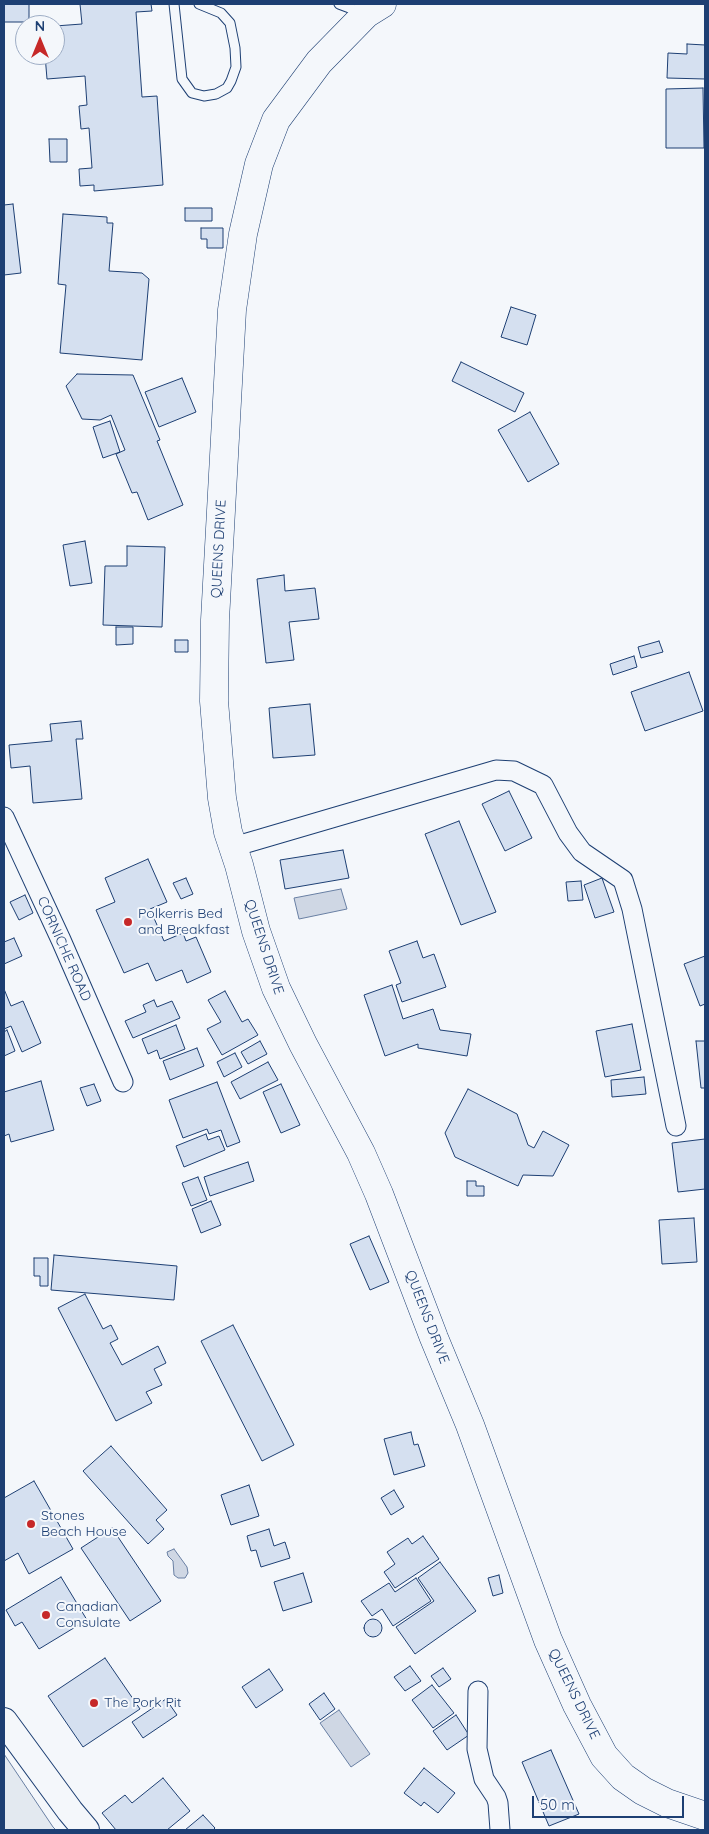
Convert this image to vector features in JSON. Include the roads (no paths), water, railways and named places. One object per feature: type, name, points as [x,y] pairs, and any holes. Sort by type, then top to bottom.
[{"type":"main road","name":"QUEENS DRIVE","points":[[374,9],[319,62],[276,120],[260,164],[243,234],[232,310],[220,507],[214,701],[222,798],[228,832],[256,931],[276,988],[302,1044],[361,1153],[379,1194],[434,1338],[470,1425],[548,1640],[577,1705],[604,1756],[623,1777],[643,1791],[667,1803],[705,1816]]},
{"type":"main road","points":[[4,1720],[70,1812],[86,1830]]},
{"type":"street","points":[[233,847],[496,770],[514,771],[543,785],[568,833],[582,852],[623,880],[632,909],[676,1126]]},
{"type":"street","name":"CORNICHE ROAD","points":[[4,817],[61,940],[123,1082]]},
{"type":"street","points":[[478,1691],[477,1750],[484,1780],[498,1803],[500,1830]]},
{"type":"lane","points":[[174,4],[182,80],[192,93],[204,96],[216,94],[227,88],[232,81],[236,67],[235,48],[230,22],[221,13],[198,4]]},
{"type":"lane","points":[[339,4],[374,9]]},
{"type":"place","name":"Polkerris Bed and Breakfast","points":[[128,922]]},
{"type":"place","name":"Stones Beach House","points":[[31,1524]]},
{"type":"place","name":"Canadian Consulate","points":[[46,1615]]},
{"type":"place","name":"The Pork Pit","points":[[94,1703]]}]
